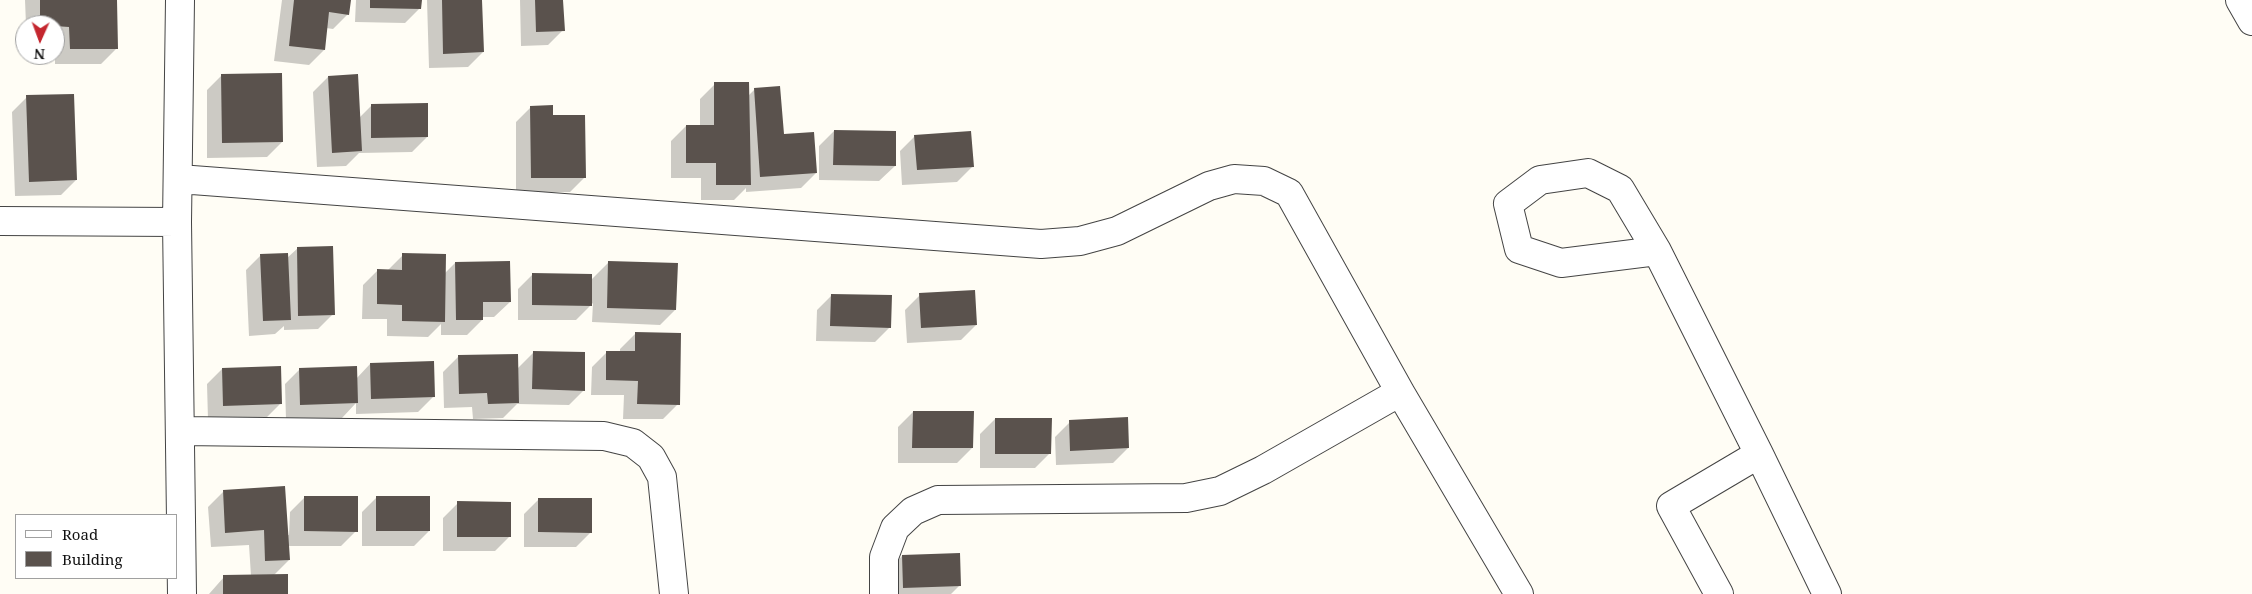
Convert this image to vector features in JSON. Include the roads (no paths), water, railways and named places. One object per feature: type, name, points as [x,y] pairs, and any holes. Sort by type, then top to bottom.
[{"type":"street","points":[[180,0],[177,222],[182,594]]},
{"type":"street","points":[[2240,0],[2252,20]]},
{"type":"street","points":[[1656,251],[1620,254],[1561,264],[1520,249],[1508,204],[1540,180],[1588,173],[1620,189],[1656,251],[1759,454],[1827,594]]},
{"type":"street","points":[[179,179],[1041,244],[1080,241],[1117,231],[1209,186],[1234,179],[1264,181],[1289,193],[1400,392],[1519,594]]},
{"type":"street","points":[[0,221],[177,222]]},
{"type":"street","points":[[884,594],[884,557],[895,528],[913,511],[938,500],[1186,498],[1220,491],[1263,470],[1400,392]]},
{"type":"street","points":[[181,431],[604,436],[633,443],[652,457],[662,477],[674,594]]},
{"type":"street","points":[[1719,594],[1671,506],[1759,454]]}]
